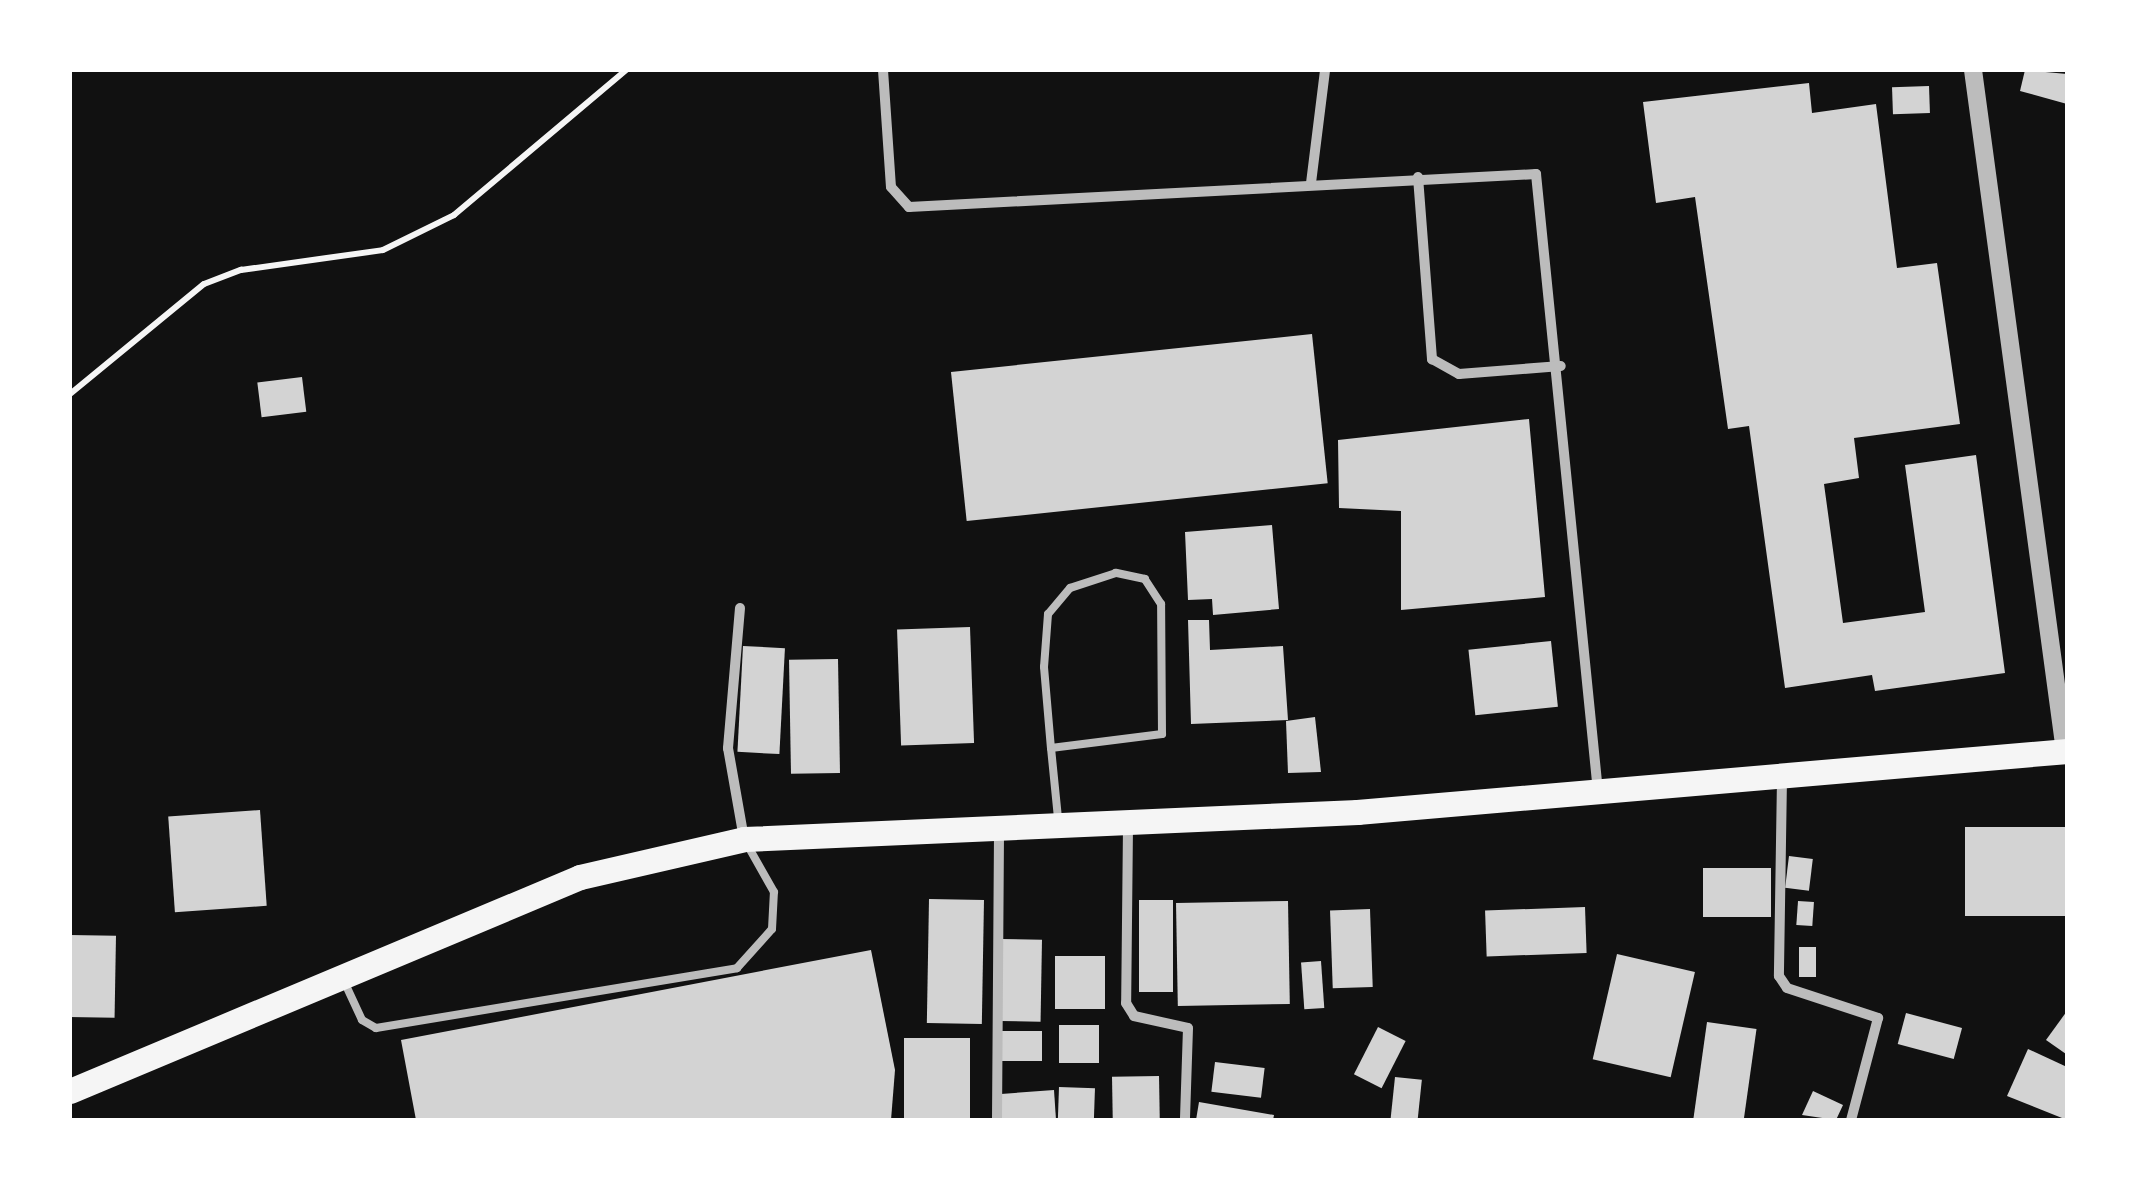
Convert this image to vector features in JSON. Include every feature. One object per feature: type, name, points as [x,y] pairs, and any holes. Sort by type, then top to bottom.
[{"type":"main road","points":[[70,1092],[580,877],[744,838],[1128,824],[1598,794],[2066,751]]},
{"type":"street","points":[[883,70],[892,194],[909,207],[1522,170],[1540,178],[1598,794]]},
{"type":"street","points":[[1311,183],[1324,70]]},
{"type":"street","points":[[1960,70],[1978,89]]},
{"type":"street","points":[[1973,70],[2066,751]]},
{"type":"street","points":[[1418,177],[1428,347],[1438,366],[1459,374],[1560,366]]},
{"type":"street","points":[[740,608],[728,748],[744,838]]},
{"type":"street","points":[[1782,778],[1779,976],[1788,988],[1878,1018],[1851,1120]]},
{"type":"street","points":[[1128,824],[1128,1010],[1188,1028],[1185,1120]]},
{"type":"street","points":[[997,1120],[998,828]]},
{"type":"lane","points":[[1051,748],[1162,734],[1161,604],[1145,579],[1116,573],[1070,588],[1048,614],[1051,748],[1058,826]]},
{"type":"lane","points":[[341,975],[362,1020],[376,1028],[737,968],[772,929],[774,892],[744,838]]},
{"type":"path","points":[[70,394],[204,284],[240,270],[383,250],[454,216],[626,70]]},
{"type":"building","points":[[2025,70],[2067,74],[2067,104],[2020,91]]},
{"type":"building","points":[[1809,83],[1812,113],[1876,104],[1897,268],[1937,263],[1960,424],[1854,438],[1859,478],[1824,484],[1843,623],[1925,612],[1905,465],[1976,455],[2005,673],[1875,691],[1872,675],[1785,688],[1749,426],[1728,429],[1695,197],[1656,203],[1643,102]]},
{"type":"building","points":[[1929,86],[1930,113],[1893,114],[1892,87]]},
{"type":"building","points":[[1312,334],[1328,483],[967,521],[951,372]]},
{"type":"building","points":[[302,377],[306,412],[262,417],[257,382]]},
{"type":"building","points":[[1529,419],[1545,597],[1401,610],[1401,511],[1339,508],[1338,440]]},
{"type":"building","points":[[1272,525],[1279,609],[1213,615],[1212,599],[1188,600],[1185,532]]},
{"type":"building","points":[[1188,620],[1209,620],[1210,650],[1283,646],[1288,720],[1191,724]]},
{"type":"building","points":[[970,627],[974,743],[901,745],[897,630]]},
{"type":"building","points":[[1551,641],[1558,707],[1475,715],[1468,650]]},
{"type":"building","points":[[743,646],[785,648],[779,754],[737,752]]},
{"type":"building","points":[[838,659],[840,773],[791,774],[789,660]]},
{"type":"building","points":[[1315,717],[1321,772],[1288,773],[1286,721]]},
{"type":"building","points":[[260,810],[267,906],[175,912],[168,816]]},
{"type":"building","points":[[1965,827],[2067,827],[2067,916],[1965,916]]},
{"type":"building","points":[[1789,856],[1813,859],[1809,891],[1785,888]]},
{"type":"building","points":[[1703,868],[1771,868],[1771,917],[1703,917]]},
{"type":"building","points":[[929,899],[984,900],[982,1024],[927,1023]]},
{"type":"building","points":[[1139,900],[1173,900],[1173,992],[1139,992]]},
{"type":"building","points":[[1288,901],[1290,1004],[1178,1006],[1176,903]]},
{"type":"building","points":[[1798,901],[1814,902],[1812,926],[1796,925]]},
{"type":"building","points":[[1585,907],[1587,953],[1487,956],[1485,910]]},
{"type":"building","points":[[1370,909],[1373,987],[1333,988],[1330,910]]},
{"type":"building","points":[[70,935],[116,936],[115,1018],[70,1017]]},
{"type":"building","points":[[1002,939],[1042,940],[1041,1022],[1001,1021]]},
{"type":"building","points":[[1799,947],[1816,947],[1816,977],[1799,977]]},
{"type":"building","points":[[871,950],[895,1070],[891,1120],[416,1120],[401,1040]]},
{"type":"building","points":[[1617,954],[1695,972],[1671,1077],[1593,1059]]},
{"type":"building","points":[[1055,956],[1105,956],[1105,1009],[1055,1009]]},
{"type":"building","points":[[1321,961],[1324,1008],[1304,1009],[1301,962]]},
{"type":"building","points":[[2067,1011],[2067,1052],[2066,1054],[2046,1040]]},
{"type":"building","points":[[1906,1013],[1962,1028],[1954,1059],[1898,1044]]},
{"type":"building","points":[[1707,1022],[1757,1029],[1744,1120],[1694,1118]]},
{"type":"building","points":[[1059,1025],[1099,1025],[1099,1063],[1059,1063]]},
{"type":"building","points":[[1378,1027],[1406,1041],[1382,1088],[1354,1074]]},
{"type":"building","points":[[1002,1031],[1042,1031],[1042,1061],[1002,1061]]},
{"type":"building","points":[[904,1038],[970,1038],[970,1120],[904,1120]]},
{"type":"building","points":[[2028,1049],[2067,1067],[2067,1120],[2007,1096]]},
{"type":"building","points":[[1215,1062],[1265,1068],[1261,1098],[1211,1092]]},
{"type":"building","points":[[1159,1076],[1160,1120],[1113,1120],[1112,1077]]},
{"type":"building","points":[[1395,1077],[1422,1080],[1418,1120],[1391,1120]]},
{"type":"building","points":[[1059,1087],[1095,1088],[1094,1120],[1058,1120]]},
{"type":"building","points":[[1054,1090],[1056,1120],[1002,1120],[1001,1094]]},
{"type":"building","points":[[1813,1091],[1843,1105],[1836,1120],[1802,1115]]},
{"type":"building","points":[[1199,1102],[1274,1115],[1273,1120],[1196,1120]]}]
